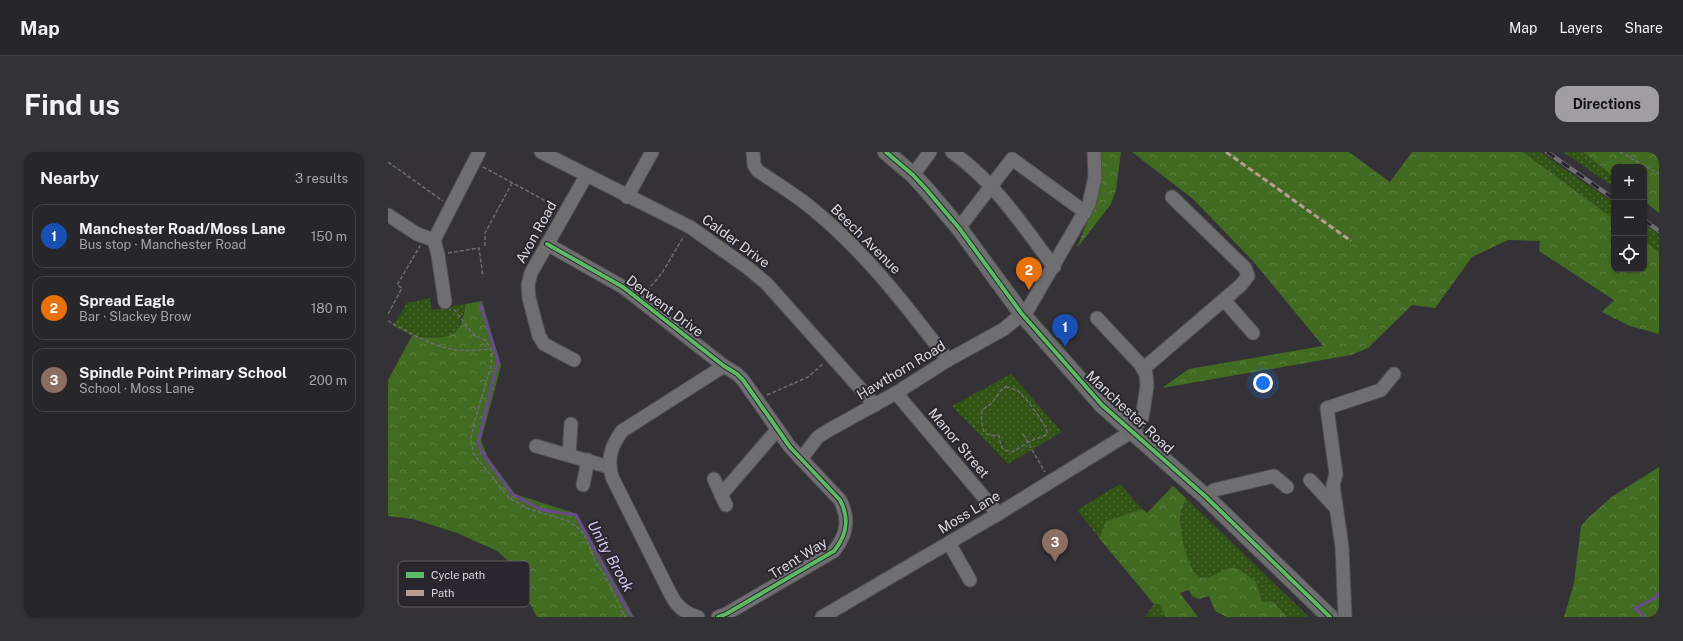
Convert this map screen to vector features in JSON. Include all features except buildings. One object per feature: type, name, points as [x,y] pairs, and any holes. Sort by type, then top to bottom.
[{"type":"main road","name":"Manchester Road","points":[[886,152],[913,175],[958,228],[1023,315],[1102,405],[1206,497],[1330,617]]},
{"type":"street","name":"Calder Drive","points":[[541,152],[565,158],[586,176],[690,227],[748,268],[767,284],[875,405]]},
{"type":"street","points":[[627,197],[652,152]]},
{"type":"street","name":"Beech Avenue","points":[[753,152],[754,165],[758,171],[814,210],[855,247],[890,285],[948,360]]},
{"type":"street","points":[[913,175],[930,152]]},
{"type":"street","points":[[952,152],[972,167],[992,186],[1054,267]]},
{"type":"street","name":"Hawthorn Road","points":[[801,459],[818,437],[896,393],[948,360],[1004,329],[1023,315],[1054,267],[1085,212],[1094,186],[1096,170],[1094,152]]},
{"type":"street","points":[[429,239],[465,187],[477,157]]},
{"type":"street","points":[[958,228],[992,186],[1012,158],[1085,212]]},
{"type":"street","name":"Avon Road","points":[[574,360],[544,344],[539,336],[529,298],[528,285],[531,272],[586,176]]},
{"type":"street","points":[[1143,369],[1224,300],[1246,280],[1248,276],[1245,268],[1172,197]]},
{"type":"street","points":[[390,221],[429,239],[438,255],[443,302]]},
{"type":"street","name":"Derwent Drive","points":[[547,244],[623,287],[724,366],[737,374],[757,401]]},
{"type":"street","points":[[1224,300],[1253,333]]},
{"type":"street","points":[[1098,318],[1146,374],[1148,386],[1142,418],[1132,432]]},
{"type":"street","points":[[698,617],[684,611],[675,603],[612,477],[609,467],[610,454],[614,441],[622,431],[724,366]]},
{"type":"street","points":[[1345,617],[1342,547],[1333,485],[1336,474],[1327,408],[1381,390],[1394,374]]},
{"type":"street","name":"Manor Street","points":[[896,393],[998,514]]},
{"type":"street","name":"Trent Way","points":[[718,617],[726,614],[834,551],[840,543],[846,526],[846,516],[840,500],[801,459],[777,430],[757,401]]},
{"type":"street","points":[[571,424],[579,458],[583,485]]},
{"type":"street","points":[[714,479],[724,500],[777,430]]},
{"type":"street","name":"Moss Lane","points":[[822,617],[998,514],[1132,432]]},
{"type":"street","points":[[579,437],[579,458]]},
{"type":"street","points":[[536,446],[609,467]]},
{"type":"street","points":[[1206,497],[1214,490],[1274,476],[1287,487]]},
{"type":"street","points":[[1310,480],[1336,508]]},
{"type":"street","points":[[949,543],[970,580]]},
{"type":"path","points":[[1620,152],[1659,174]]},
{"type":"path","points":[[477,157],[512,183],[565,212]]},
{"type":"path","points":[[388,162],[451,206]]},
{"type":"path","points":[[485,246],[485,234],[512,183]]},
{"type":"path","points":[[639,300],[662,273],[690,227]]},
{"type":"path","points":[[388,314],[402,288],[397,286],[429,239]]},
{"type":"path","points":[[438,255],[479,248],[482,277]]},
{"type":"path","points":[[443,302],[476,336],[485,340],[491,350],[491,366],[474,423],[471,439],[473,453],[509,498],[529,509],[568,521],[584,534],[597,565],[604,573],[625,617]]},
{"type":"path","points":[[388,321],[415,336],[438,345],[456,350],[491,350]]},
{"type":"path","points":[[757,401],[781,388],[808,377],[831,356]]},
{"type":"path","points":[[1006,387],[1010,387],[1019,392],[1047,429],[1046,435],[1028,442],[1013,452],[1008,452],[1001,446],[999,436],[985,433],[983,429],[982,410],[992,403],[1002,389],[1006,387]]},
{"type":"path","points":[[1023,434],[1050,482]]},
{"type":"green space","points":[[1100,152],[1121,152],[1116,190],[1111,204],[1077,248],[1098,194],[1101,173]]},
{"type":"green space","points":[[1132,152],[1349,152],[1390,182],[1412,152],[1523,152],[1611,217],[1611,272],[1647,272],[1647,243],[1659,252],[1659,334],[1630,326],[1602,312],[1614,300],[1539,251],[1540,241],[1508,240],[1472,257],[1435,308],[1412,305],[1368,348],[1351,355],[1162,388],[1189,369],[1323,346],[1253,261],[1193,199]]},
{"type":"green space","points":[[1523,152],[1540,152],[1611,201],[1611,217]]},
{"type":"green space","points":[[1563,152],[1583,152],[1611,175],[1611,185]]},
{"type":"green space","points":[[1583,152],[1659,152],[1659,213],[1647,203],[1647,164],[1611,164],[1611,175]]},
{"type":"green space","points":[[1647,226],[1659,234],[1659,252],[1647,243]]},
{"type":"green space","points":[[430,298],[432,310],[466,304],[459,328],[453,334],[442,338],[412,336],[393,326],[407,303]]},
{"type":"green space","points":[[482,301],[501,366],[481,440],[487,456],[515,494],[577,514],[634,617],[537,617],[530,604],[530,561],[508,561],[497,551],[457,533],[413,519],[388,516],[388,380],[412,336],[436,338],[449,336],[460,326],[466,304]]},
{"type":"green space","points":[[1011,374],[1062,432],[1008,464],[952,406]]},
{"type":"green space","points":[[1659,467],[1659,617],[1564,617],[1574,583],[1581,526],[1613,496]]},
{"type":"green space","points":[[1120,484],[1142,509],[1106,521],[1099,538],[1077,510]]},
{"type":"green space","points":[[1173,486],[1186,498],[1180,516],[1181,533],[1189,562],[1198,576],[1207,578],[1227,568],[1238,569],[1256,581],[1262,602],[1274,602],[1287,617],[1227,617],[1215,611],[1209,596],[1199,599],[1192,596],[1189,590],[1180,593],[1198,617],[1166,617],[1159,604],[1154,604],[1099,538],[1106,521],[1142,509],[1147,513]]},
{"type":"green space","points":[[1186,498],[1309,617],[1287,617],[1274,602],[1262,602],[1256,581],[1230,567],[1209,578],[1202,578],[1197,575],[1188,560],[1180,530],[1180,516]]},
{"type":"green space","points":[[1154,604],[1159,604],[1166,617],[1145,617]]},
{"type":"waterway","name":"Unity Brook","points":[[480,304],[498,360],[478,442],[481,451],[512,494],[542,510],[576,515],[631,617]]},
{"type":"waterway","name":"Unity Brook","points":[[1642,617],[1643,615],[1635,608],[1655,598],[1659,593]]},
{"type":"railway","points":[[1547,152],[1611,197]]},
{"type":"railway","points":[[1647,222],[1659,231]]},
{"type":"marked path","points":[[1226,152],[1351,241]]},
{"type":"cycle path","points":[[886,152],[913,175],[926,189],[959,228],[1022,314],[1102,405],[1206,497],[1330,617]]},
{"type":"cycle path","points":[[547,244],[623,287],[724,366],[737,374],[743,380],[790,447],[840,500],[845,514],[846,527],[842,539],[834,551],[726,614],[718,617]]},
{"type":"place","name":"Spread Eagle","points":[[1029,290]]},
{"type":"place","name":"Manchester Road/Moss Lane","points":[[1065,347]]},
{"type":"place","name":"Spindle Point Primary School","points":[[1055,562]]}]
